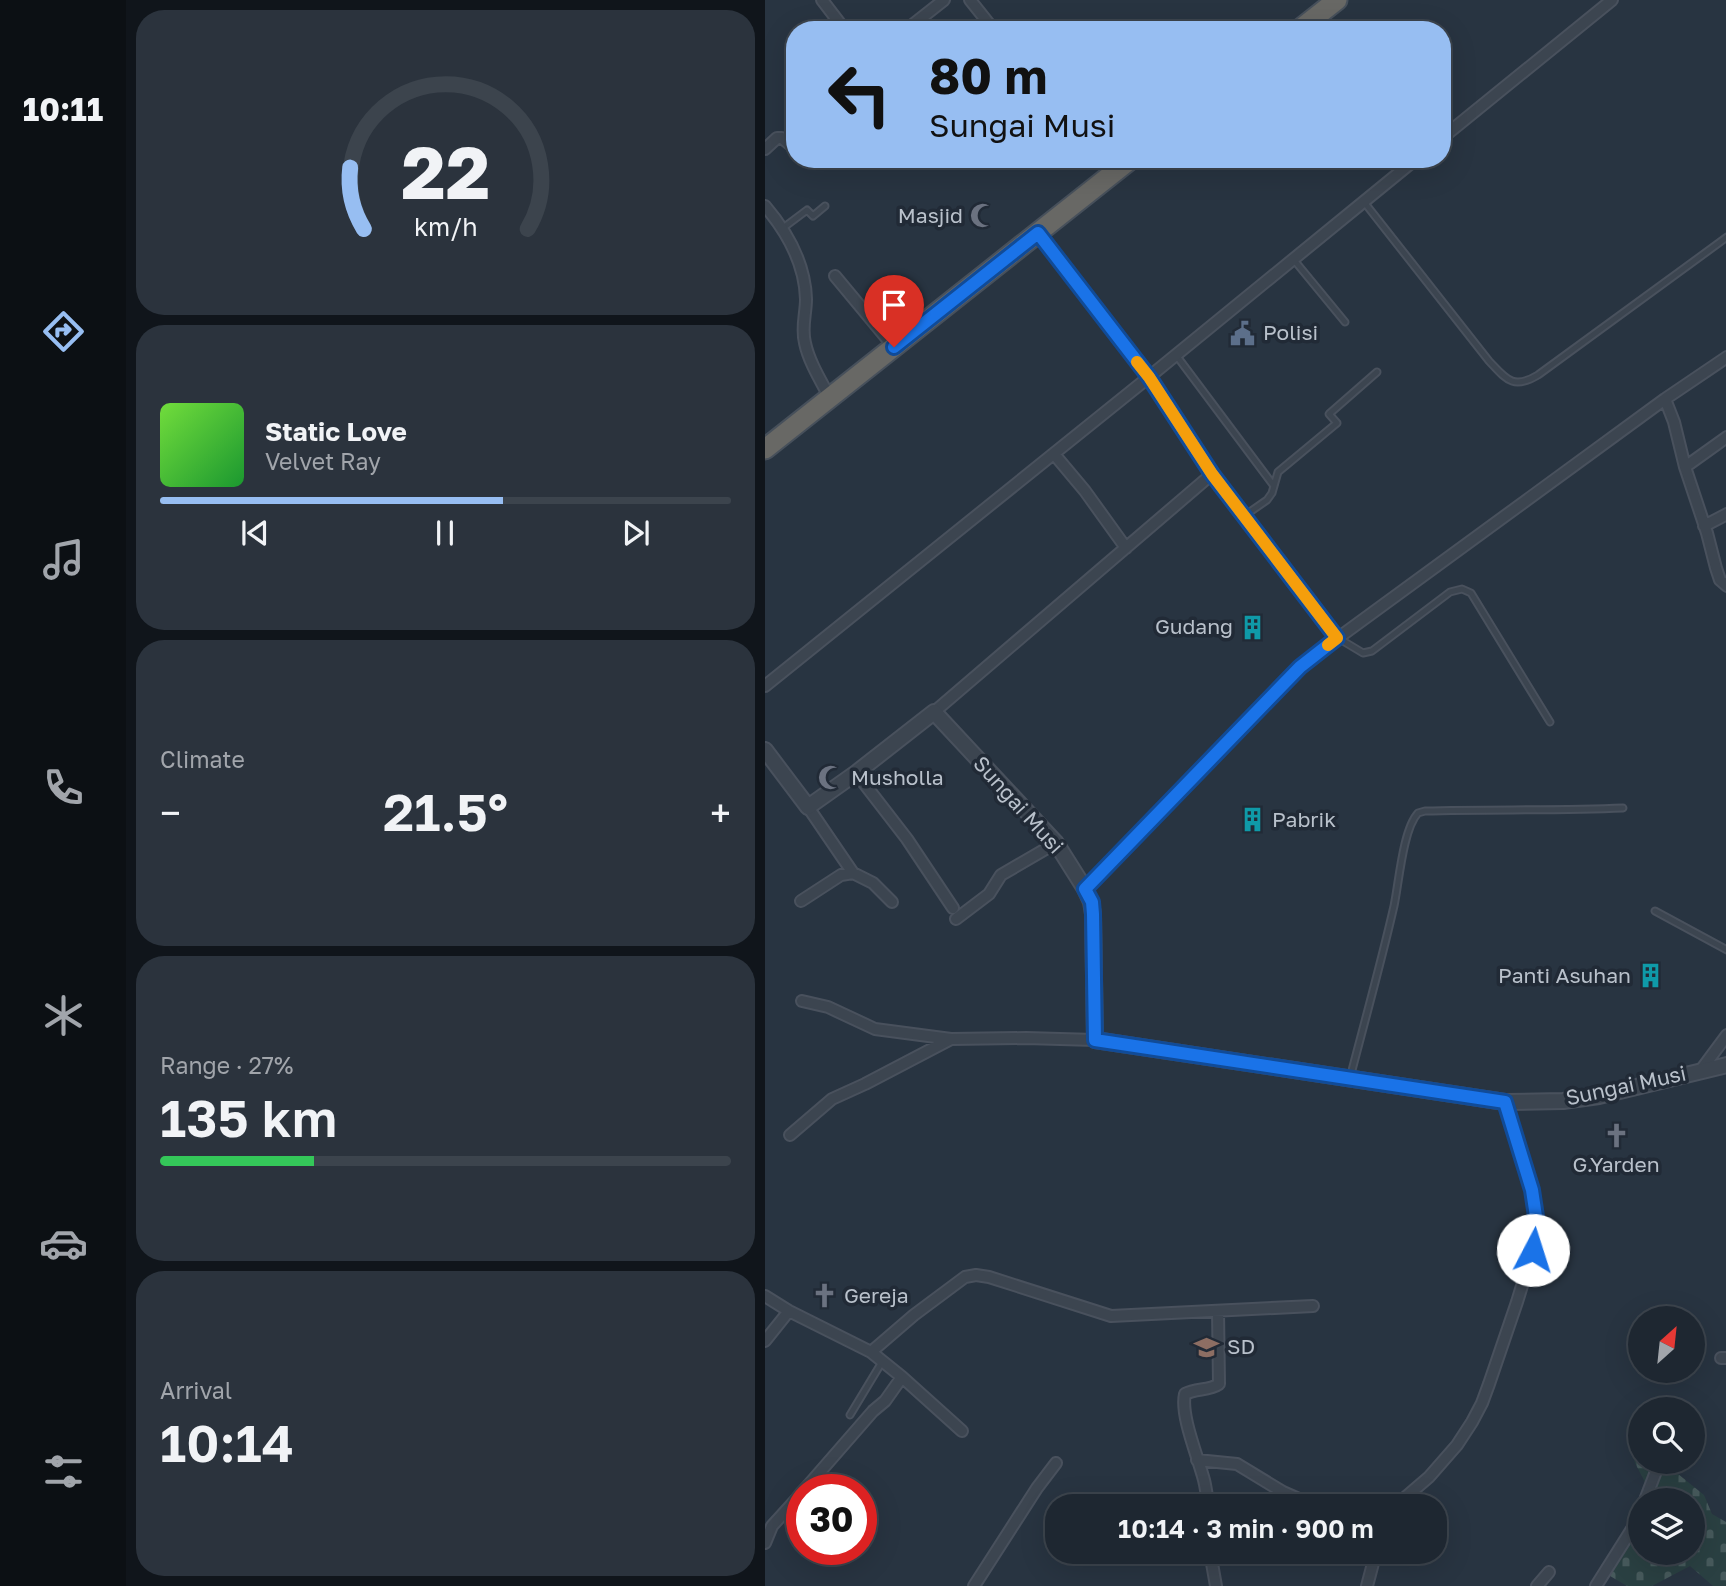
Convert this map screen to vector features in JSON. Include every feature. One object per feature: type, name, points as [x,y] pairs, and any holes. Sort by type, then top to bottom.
[{"type":"highway","points":[[1310,21],[1337,0]]},
{"type":"highway","points":[[765,449],[1038,233],[1113,168]]},
{"type":"street","points":[[822,0],[838,21]]},
{"type":"street","points":[[917,21],[943,0]]},
{"type":"street","points":[[970,0],[987,21]]},
{"type":"street","points":[[1451,131],[1612,0]]},
{"type":"street","points":[[765,149],[777,138],[786,141]]},
{"type":"street","points":[[765,686],[1405,168]]},
{"type":"street","points":[[765,206],[783,228],[797,254],[806,298],[803,333],[805,346],[830,398]]},
{"type":"street","points":[[1038,233],[1149,377],[1212,474],[1337,638]]},
{"type":"street","points":[[835,276],[894,347]]},
{"type":"street","points":[[1085,889],[1300,667],[1726,357]]},
{"type":"street","points":[[1665,399],[1720,580],[1726,586]]},
{"type":"street","points":[[1685,467],[1726,437]]},
{"type":"street","points":[[1054,454],[1085,491],[1125,548]]},
{"type":"street","points":[[808,807],[934,712],[1212,474]]},
{"type":"street","points":[[1704,526],[1726,514]]},
{"type":"street","name":"Sungai Musi","points":[[934,712],[1056,844],[1092,902],[1095,1040],[1505,1102],[1563,1101],[1599,1096],[1726,1065]]},
{"type":"street","points":[[765,750],[853,873],[873,883],[892,902]]},
{"type":"street","points":[[856,773],[907,839],[955,914],[989,894],[1001,875],[1056,844]]},
{"type":"street","points":[[801,901],[841,875],[853,873]]},
{"type":"street","points":[[802,1001],[828,1007],[875,1029],[951,1039],[1095,1040]]},
{"type":"street","points":[[1701,1070],[1726,1035]]},
{"type":"street","points":[[790,1135],[832,1099],[951,1039]]},
{"type":"street","points":[[1409,1494],[1429,1477],[1457,1445],[1482,1403],[1533,1250],[1537,1223],[1532,1190],[1505,1102]]},
{"type":"street","points":[[871,1352],[914,1315],[969,1275],[989,1277],[1111,1316],[1313,1306]]},
{"type":"street","points":[[765,1296],[871,1352],[962,1431]]},
{"type":"street","points":[[765,1341],[789,1311]]},
{"type":"street","points":[[1207,1494],[1183,1398],[1187,1392],[1214,1388],[1219,1384],[1218,1311]]},
{"type":"street","points":[[818,1474],[885,1401],[902,1377]]},
{"type":"street","points":[[1197,1460],[1237,1464],[1288,1494]]},
{"type":"street","points":[[974,1586],[1056,1463]]},
{"type":"street","points":[[765,1543],[772,1526],[786,1510]]},
{"type":"street","points":[[1596,1586],[1628,1535]]},
{"type":"street","points":[[1212,1564],[1217,1586]]},
{"type":"street","points":[[1367,1586],[1373,1564]]},
{"type":"street","points":[[1537,1586],[1549,1572]]},
{"type":"lane","points":[[1364,202],[1489,360],[1506,378],[1519,383],[1538,375],[1726,237]]},
{"type":"lane","points":[[783,228],[807,210],[813,216],[825,206]]},
{"type":"lane","points":[[1293,260],[1345,322]]},
{"type":"lane","points":[[1176,355],[1274,486]]},
{"type":"lane","points":[[1244,516],[1272,494],[1278,472],[1337,423],[1329,414],[1377,372]]},
{"type":"lane","points":[[1337,638],[1363,653],[1372,651],[1450,592],[1462,589],[1471,593],[1550,722]]},
{"type":"lane","points":[[1350,1079],[1394,906],[1407,836],[1418,813],[1477,809],[1623,808]]},
{"type":"lane","points":[[1655,911],[1726,950]]},
{"type":"lane","points":[[851,1415],[882,1362]]},
{"type":"green space","points":[[1641,1474],[1678,1474],[1695,1488],[1648,1488]]},
{"type":"green space","points":[[1705,1497],[1712,1514],[1726,1522],[1726,1586],[1713,1586],[1690,1566],[1652,1586],[1627,1586],[1605,1573],[1628,1527],[1628,1565],[1705,1565]]},
{"type":"slow traffic","points":[[1137,362],[1212,474],[1337,638],[1328,645]]},
{"type":"place","name":"Masjid","points":[[983,216]]},
{"type":"place","name":"Polisi","points":[[1243,333]]},
{"type":"place","name":"Gudang","points":[[1253,627]]},
{"type":"place","name":"Musholla","points":[[831,778]]},
{"type":"place","name":"Pabrik","points":[[1252,820]]},
{"type":"place","name":"Panti Asuhan","points":[[1651,976]]},
{"type":"place","name":"G.Yarden","points":[[1616,1136]]},
{"type":"place","name":"Gereja","points":[[824,1296]]},
{"type":"place","name":"SD","points":[[1207,1347]]},
{"type":"route","points":[[894,347],[1038,233],[1149,377],[1212,474],[1337,638],[1300,667],[1085,889],[1092,902],[1093,914],[1095,1040],[1505,1102],[1532,1190],[1537,1223],[1533,1250]]}]
